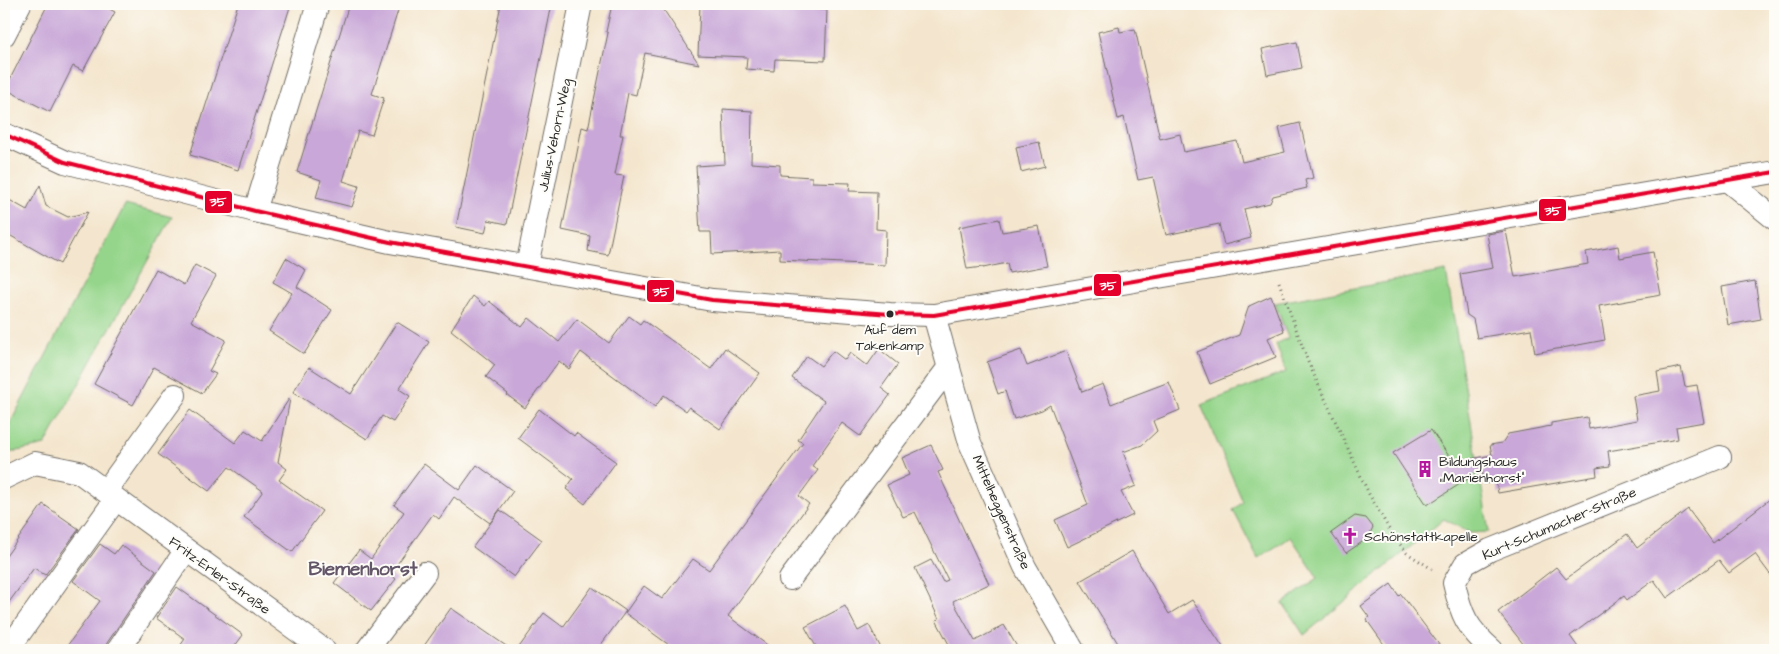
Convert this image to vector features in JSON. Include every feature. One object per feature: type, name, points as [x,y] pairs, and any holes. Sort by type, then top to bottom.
[{"type":"street","points":[[4,35],[20,4]]},
{"type":"street","points":[[255,212],[318,4]]},
{"type":"street","name":"Julius-Vehorn-Weg","points":[[526,266],[581,4]]},
{"type":"street","points":[[4,134],[65,162],[255,212],[390,242],[712,300],[890,314],[934,315],[1775,172]]},
{"type":"street","points":[[1728,181],[1775,219]]},
{"type":"street","name":"Mittelheggenstraße","points":[[934,315],[974,451],[1025,566],[1073,650]]},
{"type":"street","points":[[790,579],[949,367]]},
{"type":"street","points":[[12,644],[175,395]]},
{"type":"street","name":"Kurt-Schumacher-Straße","points":[[1454,583],[1465,564],[1490,550],[1720,457]]},
{"type":"street","name":"Fritz-Erler-Straße","points":[[4,478],[35,463],[79,472],[324,650]]},
{"type":"street","points":[[118,650],[186,550]]},
{"type":"street","points":[[367,650],[426,573]]},
{"type":"street","points":[[1454,583],[1459,608],[1475,635],[1492,650]]},
{"type":"path","points":[[1270,257],[1308,362],[1369,494],[1392,534],[1407,553],[1454,583]]},
{"type":"green space","points":[[125,205],[172,217],[45,445],[4,454],[4,435]]},
{"type":"green space","points":[[1446,271],[1489,532],[1470,533],[1444,519],[1304,635],[1283,603],[1318,578],[1291,537],[1258,558],[1233,510],[1243,502],[1201,405],[1286,372],[1276,344],[1288,338],[1275,303]]},
{"type":"building","points":[[48,4],[100,4],[115,12],[83,71],[73,66],[50,112],[5,89]]},
{"type":"building","points":[[238,4],[291,4],[238,170],[190,155]]},
{"type":"building","points":[[349,4],[400,4],[372,94],[384,98],[372,135],[358,131],[343,181],[359,186],[352,207],[316,198],[321,180],[297,172]]},
{"type":"building","points":[[501,4],[552,4],[507,224],[488,220],[485,233],[456,227]]},
{"type":"building","points":[[612,4],[660,4],[699,64],[645,53],[636,95],[628,93],[620,135],[623,135],[615,175],[624,176],[608,255],[588,251],[590,236],[562,230],[582,127],[588,129],[608,33],[606,32]]},
{"type":"building","points":[[700,5],[827,10],[825,61],[775,59],[774,71],[746,69],[747,57],[698,55]]},
{"type":"building","points":[[1119,27],[1120,32],[1135,29],[1160,139],[1180,134],[1184,152],[1237,141],[1242,162],[1285,152],[1279,128],[1300,123],[1313,178],[1305,180],[1307,188],[1273,196],[1270,203],[1244,209],[1251,238],[1224,245],[1219,224],[1166,235],[1153,177],[1138,180],[1124,117],[1118,119],[1098,32]]},
{"type":"building","points":[[1297,42],[1302,68],[1267,75],[1262,49]]},
{"type":"building","points":[[723,109],[752,111],[751,163],[780,165],[780,175],[812,177],[812,182],[850,183],[849,191],[877,192],[876,229],[886,230],[885,265],[780,260],[780,250],[712,254],[711,232],[700,232],[696,166],[725,164]]},
{"type":"building","points":[[1039,142],[1045,166],[1021,172],[1016,147]]},
{"type":"building","points":[[40,185],[46,206],[68,217],[88,212],[60,264],[4,232],[4,197],[27,210]]},
{"type":"building","points":[[999,219],[1002,232],[1039,226],[1047,266],[1009,273],[1007,263],[967,269],[959,227]]},
{"type":"building","points":[[1506,231],[1515,277],[1588,264],[1586,252],[1618,246],[1620,258],[1653,252],[1661,295],[1599,306],[1605,340],[1535,353],[1531,329],[1477,338],[1473,319],[1467,315],[1460,274],[1493,268],[1487,234]]},
{"type":"building","points":[[286,258],[306,270],[297,287],[332,310],[304,354],[269,331],[292,293],[273,282]]},
{"type":"building","points":[[195,265],[216,276],[191,321],[226,340],[209,371],[216,374],[202,393],[154,367],[133,405],[94,384],[156,269],[184,285]]},
{"type":"building","points":[[1755,281],[1761,319],[1728,325],[1722,287]]},
{"type":"building","points":[[473,296],[485,306],[489,301],[522,327],[529,318],[559,342],[577,319],[609,343],[629,316],[640,324],[643,320],[711,369],[725,348],[760,373],[720,429],[689,407],[686,411],[664,395],[655,407],[581,352],[569,369],[559,361],[525,408],[486,377],[495,365],[451,330]]},
{"type":"building","points":[[1271,296],[1284,331],[1268,338],[1276,357],[1210,384],[1197,352],[1239,335],[1249,306]]},
{"type":"building","points":[[397,322],[429,342],[399,389],[410,396],[393,422],[382,416],[367,439],[293,392],[309,367],[351,394]]},
{"type":"building","points":[[879,349],[898,364],[881,388],[890,395],[860,436],[842,423],[812,466],[818,470],[799,496],[809,504],[728,616],[774,650],[676,650],[625,613],[644,586],[662,599],[693,559],[709,570],[803,443],[798,440],[824,401],[792,378],[807,356],[821,366],[833,351],[845,360],[850,353],[867,366]]},
{"type":"building","points":[[1021,350],[1027,366],[1066,351],[1082,392],[1103,384],[1111,404],[1169,382],[1180,410],[1153,421],[1157,431],[1142,445],[1123,452],[1136,486],[1121,492],[1133,515],[1067,547],[1055,520],[1088,505],[1050,405],[1042,410],[1014,419],[1005,391],[998,394],[987,362]]},
{"type":"building","points":[[1681,367],[1685,387],[1697,385],[1704,422],[1676,427],[1678,439],[1608,451],[1610,466],[1596,468],[1597,476],[1498,493],[1496,482],[1484,484],[1482,470],[1427,505],[1393,453],[1431,430],[1453,462],[1492,455],[1490,445],[1502,443],[1508,434],[1551,426],[1551,423],[1587,417],[1589,429],[1637,420],[1633,396],[1660,391],[1657,372]]},
{"type":"building","points":[[289,399],[278,462],[287,469],[279,480],[322,511],[292,552],[244,517],[263,491],[229,467],[209,491],[158,454],[190,410],[235,443],[245,430],[262,441]]},
{"type":"building","points":[[539,409],[574,436],[576,433],[616,462],[585,504],[566,489],[573,479],[518,438]]},
{"type":"building","points":[[931,445],[943,470],[938,472],[948,496],[989,584],[953,601],[975,641],[1004,625],[1019,650],[952,650],[936,620],[939,619],[915,568],[931,560],[943,582],[948,580],[915,512],[903,517],[887,485],[909,475],[902,458]]},
{"type":"building","points":[[424,464],[459,490],[477,465],[513,491],[490,523],[454,497],[439,519],[433,514],[390,574],[396,579],[371,611],[334,583],[359,550],[371,559],[404,512],[394,505]]},
{"type":"building","points":[[1775,495],[1775,581],[1755,554],[1729,573],[1719,560],[1667,598],[1654,580],[1627,600],[1624,596],[1570,636],[1580,650],[1528,650],[1498,612],[1556,567],[1566,579],[1627,534],[1637,548],[1688,509],[1713,543]]},
{"type":"building","points":[[43,504],[79,529],[45,575],[34,568],[4,609],[4,559]]},
{"type":"building","points":[[500,510],[542,540],[514,577],[473,547]]},
{"type":"building","name":"Schönstattkapelle","points":[[1355,516],[1366,518],[1373,527],[1368,538],[1346,553],[1331,533]]},
{"type":"building","points":[[100,544],[114,554],[121,545],[156,571],[107,643],[105,650],[64,650],[100,601],[73,581]]},
{"type":"building","points":[[1132,551],[1169,614],[1192,600],[1225,650],[1122,650],[1080,581]]},
{"type":"building","points":[[1391,584],[1399,596],[1401,594],[1443,650],[1388,650],[1366,619],[1369,617],[1361,606]]},
{"type":"building","points":[[177,587],[243,635],[232,650],[177,650],[185,639],[156,618]]},
{"type":"building","points":[[592,587],[626,611],[597,650],[517,650],[544,613],[563,627]]},
{"type":"building","points":[[845,606],[858,631],[869,625],[882,650],[818,650],[805,627]]},
{"type":"building","points":[[451,608],[512,650],[421,650]]},
{"type":"transit line","name":"35","points":[[4,134],[65,162],[255,211],[390,242],[712,300],[890,314],[934,315],[1775,172]]},
{"type":"place","name":"Auf dem Takenkamp","points":[[890,314]]},
{"type":"place","name":"Bildungshaus „Marienhorst“","points":[[1425,469]]},
{"type":"place","name":"Schönstattkapelle","points":[[1350,536]]},
{"type":"district","name":"Biemenhorst","points":[[363,568]]}]
